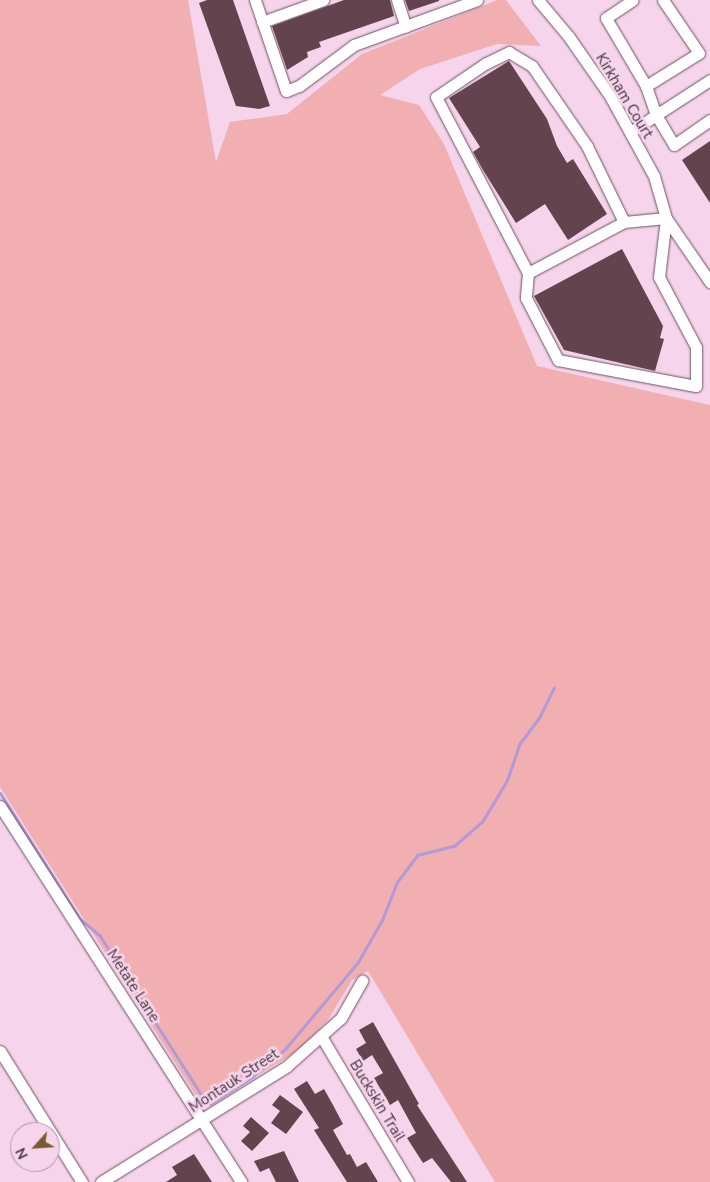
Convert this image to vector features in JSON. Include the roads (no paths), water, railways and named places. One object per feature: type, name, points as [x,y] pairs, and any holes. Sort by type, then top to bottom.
[{"type":"street","points":[[254,0],[286,91],[300,86],[354,45],[477,0]]},
{"type":"street","points":[[262,22],[323,0]]},
{"type":"street","points":[[397,0],[406,27]]},
{"type":"street","name":"Kirkham Court","points":[[538,0],[569,37],[610,96],[654,176],[666,218]]},
{"type":"street","points":[[633,0],[606,18],[646,86],[656,116],[674,145],[710,120]]},
{"type":"street","points":[[646,86],[699,53],[663,0]]},
{"type":"street","points":[[624,222],[587,146],[532,66],[509,52],[486,63],[436,97],[528,273],[526,298],[558,360],[696,386],[696,347],[659,277],[666,218]]},
{"type":"street","points":[[630,132],[710,80]]},
{"type":"street","points":[[528,273],[624,222],[666,218]]},
{"type":"street","points":[[666,218],[710,282]]},
{"type":"street","name":"Metate Lane","points":[[0,806],[200,1121],[241,1182]]},
{"type":"street","name":"Montauk Street","points":[[101,1182],[287,1066],[341,1018],[362,980]]},
{"type":"street","name":"Buckskin Trail","points":[[321,1036],[408,1182]]},
{"type":"street","points":[[0,1051],[82,1182]]},
{"type":"waterway","points":[[210,1104],[252,1077],[285,1049],[358,962],[382,920],[397,882],[417,855],[454,846],[482,822],[507,780],[520,743],[539,718],[554,687]]},
{"type":"waterway","points":[[0,793],[80,919],[100,936],[205,1101]]}]
